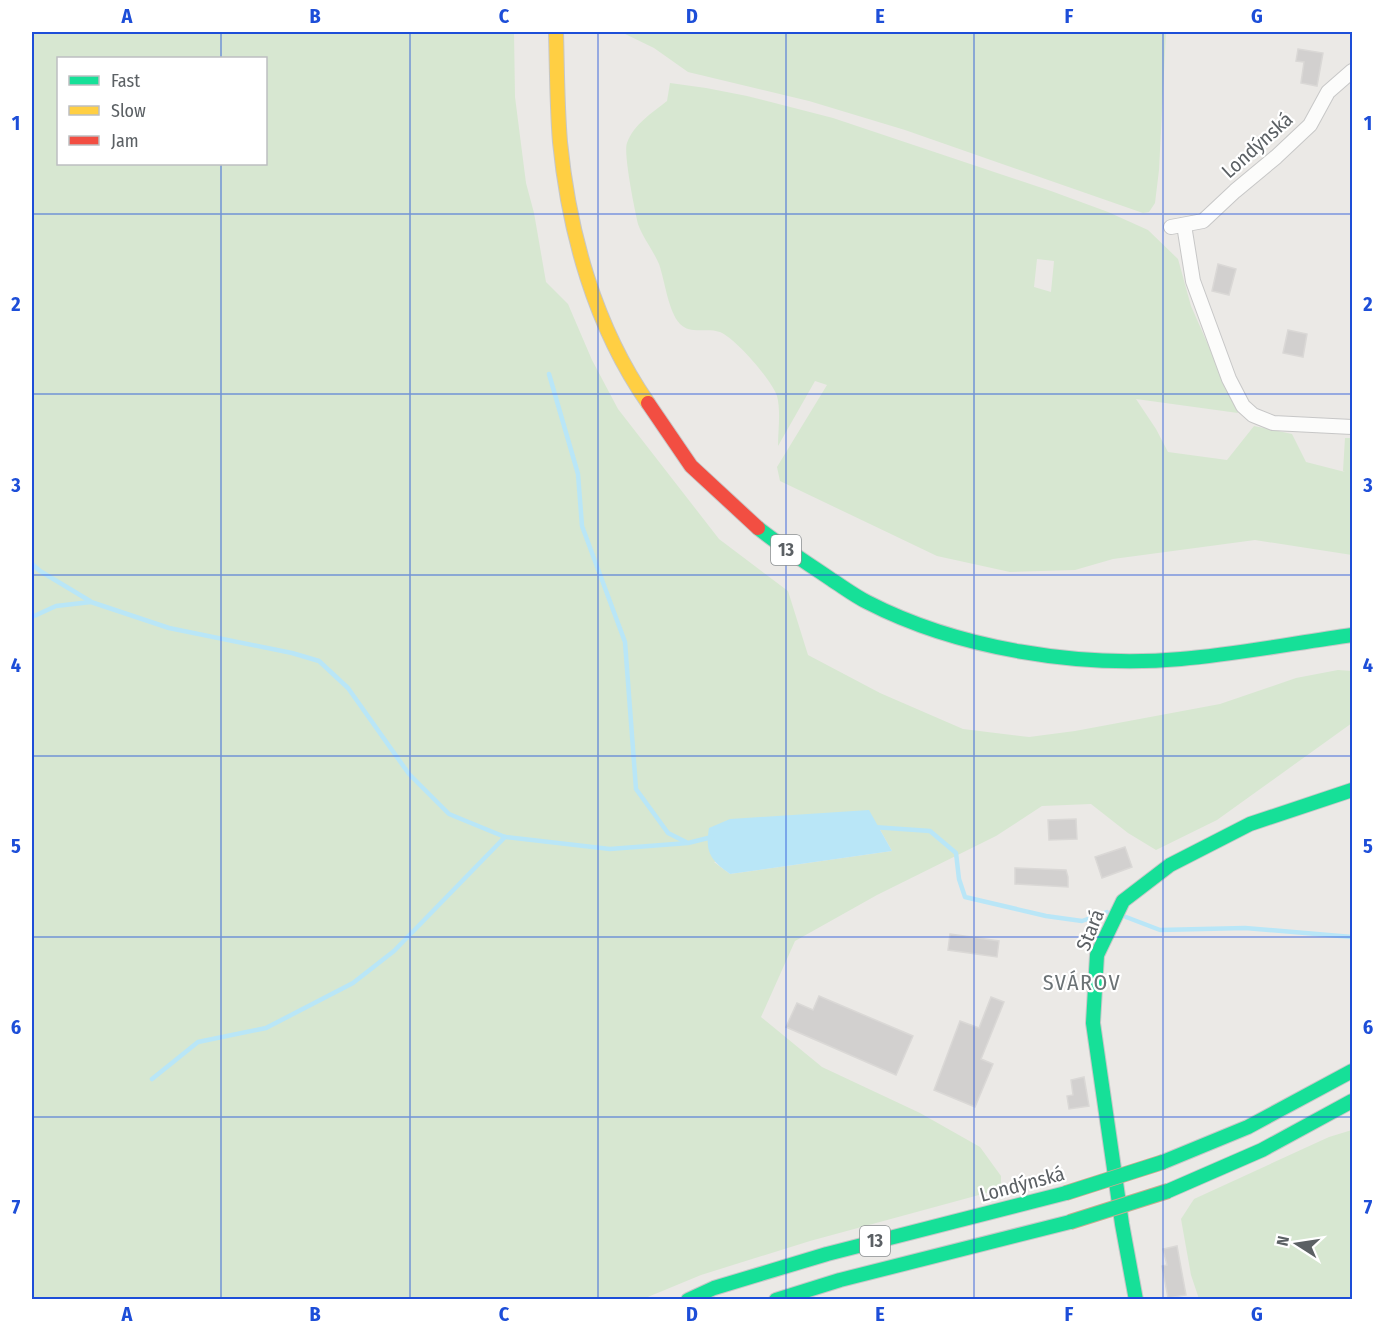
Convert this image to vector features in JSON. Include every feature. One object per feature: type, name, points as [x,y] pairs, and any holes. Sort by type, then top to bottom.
[{"type":"main road","name":"13","points":[[556,32],[560,141],[570,216],[591,290],[612,340],[638,389],[692,466],[755,526],[789,552],[866,602],[906,619],[972,642],[1032,654],[1101,660],[1180,659],[1353,635]]},
{"type":"main road","name":"Stará","points":[[1136,1299],[1122,1224],[1093,1023],[1097,955],[1123,901],[1170,865],[1250,824],[1353,790]]},
{"type":"main road","name":"13","points":[[1334,1082],[1353,1065]]},
{"type":"main road","name":"Londýnská","points":[[688,1299],[714,1288],[827,1254],[1066,1194],[1164,1162],[1248,1128],[1353,1071]]},
{"type":"main road","name":"13","points":[[776,1299],[840,1280],[1070,1222],[1168,1191],[1276,1144],[1353,1101]]},
{"type":"street","name":"Londýnská","points":[[1353,71],[1328,92],[1310,125],[1276,157],[1203,221],[1178,226],[1193,281],[1229,380],[1243,406],[1253,415],[1273,423],[1353,427]]},
{"type":"green space","points":[[32,32],[514,32],[515,97],[526,183],[534,213],[546,282],[568,304],[592,360],[618,409],[719,539],[788,591],[808,655],[880,693],[963,729],[1029,737],[1075,731],[1220,704],[1296,678],[1338,670],[1352,671],[1352,723],[1217,820],[1156,850],[1128,833],[1091,804],[1042,806],[996,836],[877,895],[795,941],[761,1017],[822,1067],[920,1113],[980,1147],[1001,1176],[1001,1189],[810,1241],[701,1275],[643,1299],[32,1299]],"holes":[[[878,826],[892,851],[730,874],[714,862]]]},
{"type":"green space","points":[[621,32],[1166,32],[1159,170],[1155,203],[1149,212],[1143,213],[905,130],[809,101],[688,72],[654,48]]},
{"type":"green space","points":[[670,83],[747,96],[833,118],[1051,191],[1148,230],[1178,259],[1191,306],[1238,413],[1136,399],[1168,452],[1227,460],[1254,426],[1292,434],[1306,462],[1345,472],[1343,471],[1345,438],[1352,438],[1352,555],[1255,540],[1113,559],[1075,570],[1010,572],[937,556],[780,481],[777,467],[827,385],[815,381],[778,446],[777,396],[761,370],[727,336],[715,331],[689,329],[680,324],[676,318],[659,264],[638,224],[626,149],[630,136],[639,125],[667,101]],"holes":[[[1037,259],[1054,261],[1051,292],[1034,287]]]},
{"type":"green space","points":[[1352,1130],[1352,1299],[1199,1299],[1191,1275],[1181,1219],[1194,1199],[1329,1137]]},
{"type":"water","points":[[869,810],[892,851],[730,874],[710,855],[709,828],[730,819]]},
{"type":"building","points":[[1298,49],[1323,53],[1317,86],[1301,83],[1304,62],[1296,61]]},
{"type":"building","points":[[1218,264],[1236,269],[1229,295],[1212,291]]},
{"type":"building","points":[[1288,330],[1307,334],[1303,357],[1283,353]]},
{"type":"building","points":[[1076,819],[1077,839],[1049,840],[1048,820]]},
{"type":"building","points":[[1125,847],[1132,867],[1102,878],[1095,857]]},
{"type":"building","points":[[1015,868],[1066,870],[1068,887],[1015,884]]},
{"type":"building","points":[[950,934],[999,941],[997,957],[948,950]]},
{"type":"building","points":[[819,996],[913,1036],[896,1075],[786,1027],[797,1003],[813,1010]]},
{"type":"building","points":[[991,997],[1004,1002],[981,1059],[993,1064],[975,1107],[934,1090],[960,1021],[979,1028]]},
{"type":"building","points":[[1084,1077],[1089,1106],[1069,1109],[1067,1096],[1073,1095],[1071,1080]]},
{"type":"building","points":[[1177,1246],[1186,1295],[1168,1298],[1162,1266],[1167,1265],[1163,1249]]},
{"type":"waterway","points":[[549,374],[578,474],[582,526],[625,642],[636,789],[668,833],[686,842]]},
{"type":"waterway","points":[[32,564],[90,601]]},
{"type":"waterway","points":[[32,617],[56,606],[91,602],[169,628],[292,653],[319,661],[348,688],[409,774],[449,814],[505,837],[610,849],[688,843],[712,837]]},
{"type":"waterway","points":[[873,827],[930,831],[956,853],[959,879],[965,897],[1046,916],[1082,921],[1107,912]]},
{"type":"waterway","points":[[152,1079],[198,1042],[266,1028],[353,983],[394,951],[505,837]]},
{"type":"waterway","points":[[1126,917],[1160,930],[1245,928],[1352,937]]},
{"type":"traffic: fast","points":[[758,528],[867,602],[940,632],[1020,652],[1061,657],[1142,661],[1224,654],[1352,635]]},
{"type":"traffic: fast","points":[[1136,1300],[1122,1224],[1093,1023],[1097,955],[1123,901],[1170,865],[1250,824],[1352,790]]},
{"type":"traffic: fast","points":[[1163,1162],[1248,1127],[1352,1071]]},
{"type":"traffic: fast","points":[[1168,1191],[1262,1150],[1352,1101]]},
{"type":"traffic: fast","points":[[1066,1193],[1163,1162]]},
{"type":"traffic: fast","points":[[1070,1222],[1168,1191]]},
{"type":"traffic: fast","points":[[688,1300],[714,1288],[827,1254],[1066,1193]]},
{"type":"traffic: fast","points":[[776,1300],[840,1280],[1070,1222]]},
{"type":"traffic: slow","points":[[556,32],[560,142],[564,176],[578,245],[599,311],[613,343],[648,403]]},
{"type":"traffic: jam","points":[[648,403],[691,466],[758,528]]},
{"type":"district","name":"SVÁROV","points":[[1082,982]]}]
